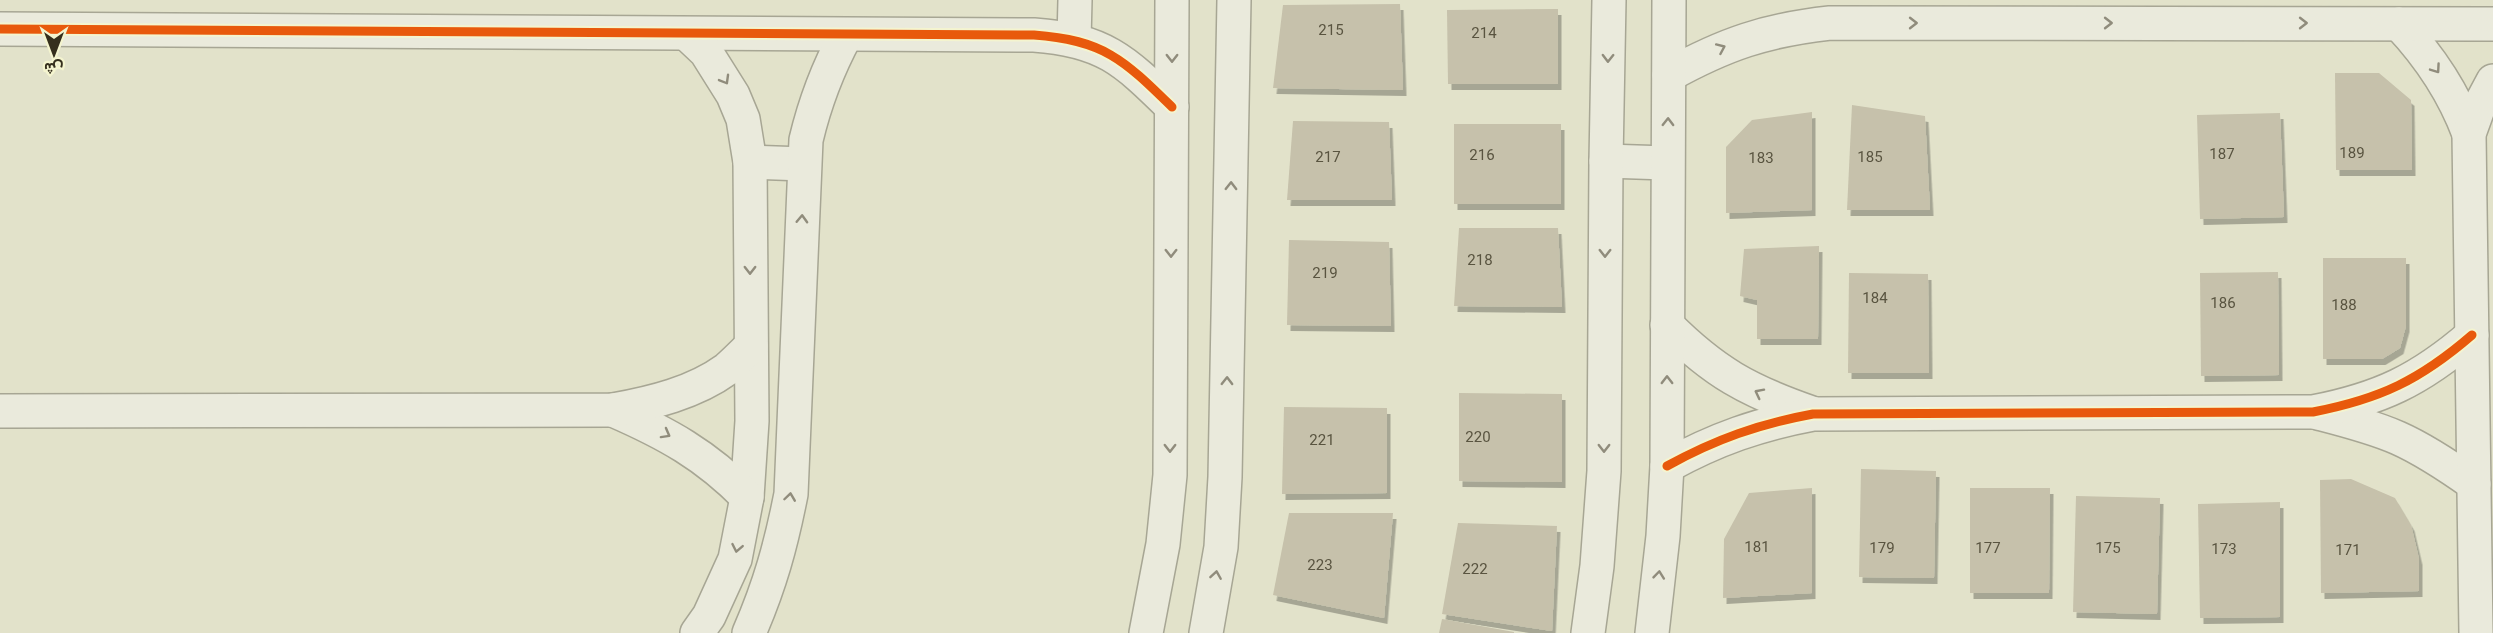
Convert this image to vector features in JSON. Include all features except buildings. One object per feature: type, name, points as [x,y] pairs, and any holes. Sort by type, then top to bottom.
[{"type":"street","points":[[1074,40],[1075,0]]},
{"type":"street","points":[[1146,633],[1163,544],[1170,475],[1172,0]]},
{"type":"street","points":[[1206,633],[1221,547],[1225,477],[1234,0]]},
{"type":"street","points":[[1588,633],[1598,566],[1604,471],[1609,0]]},
{"type":"street","points":[[1652,633],[1663,536],[1666,466],[1669,0]]},
{"type":"street","points":[[1669,75],[1730,44],[1763,33],[1830,23],[2493,24]]},
{"type":"street","points":[[2399,24],[2441,75],[2457,103],[2469,134],[2476,633]]},
{"type":"street","points":[[0,29],[688,35],[1034,35],[1088,42],[1135,71],[1172,107]]},
{"type":"street","points":[[688,35],[706,52],[733,95],[742,119],[750,162],[752,421],[747,497],[735,559],[709,616],[697,633]]},
{"type":"street","points":[[749,633],[768,590],[782,543],[791,494],[804,164],[814,103],[828,67],[846,35]]},
{"type":"street","points":[[2469,134],[2478,109],[2493,81]]},
{"type":"street","points":[[1606,161],[1667,163]]},
{"type":"street","points":[[750,162],[804,164]]},
{"type":"street","points":[[1666,325],[1696,354],[1733,380],[1772,399],[1813,414]]},
{"type":"street","points":[[1666,466],[1703,445],[1744,430],[1813,414],[2313,412],[2348,405],[2382,394],[2434,365],[2472,335]]},
{"type":"street","points":[[6,414],[613,410],[641,405],[694,387],[727,369],[751,346]]},
{"type":"street","points":[[613,410],[652,427],[690,448],[722,471],[747,497]]},
{"type":"street","points":[[2313,412],[2356,423],[2398,438],[2437,459],[2474,484]]},
{"type":"cycle path","points":[[0,29],[1034,35],[1078,42],[1111,55],[1126,65],[1172,107]]},
{"type":"cycle path","points":[[1667,466],[1738,434],[1813,414],[2313,412],[2359,401],[2398,386],[2435,364],[2472,335]]}]
